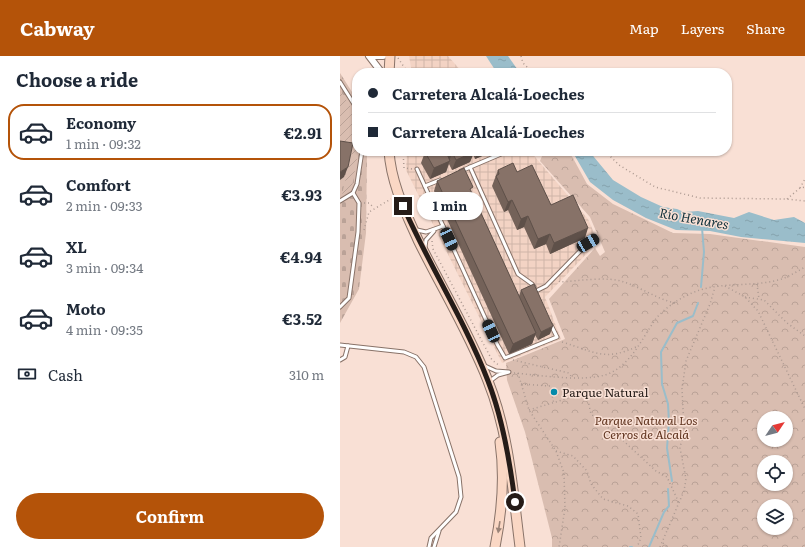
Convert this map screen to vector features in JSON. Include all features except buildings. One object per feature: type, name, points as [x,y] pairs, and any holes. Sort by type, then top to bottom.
[{"type":"main road","points":[[389,68],[390,56]]},
{"type":"main road","points":[[390,156],[398,196],[425,254],[467,332],[489,382],[506,446],[520,547]]},
{"type":"main road","points":[[495,547],[503,488],[501,447],[496,405]]},
{"type":"street","points":[[369,56],[378,68]]},
{"type":"street","points":[[374,56],[383,56]]},
{"type":"lane","points":[[340,82],[352,101]]},
{"type":"lane","points":[[340,201],[353,193],[357,184],[361,156]]},
{"type":"lane","points":[[457,172],[496,156]]},
{"type":"lane","points":[[470,167],[518,274],[532,284],[539,298]]},
{"type":"lane","points":[[417,169],[497,344],[505,358],[556,336],[551,324]]},
{"type":"lane","points":[[425,186],[444,178]]},
{"type":"lane","points":[[340,307],[349,298],[358,232],[359,203],[353,193]]},
{"type":"lane","points":[[425,254],[426,240],[431,233],[443,226]]},
{"type":"lane","points":[[412,227],[424,233],[435,230]]},
{"type":"lane","points":[[536,291],[546,286],[588,243],[596,239]]},
{"type":"lane","points":[[340,345],[404,352],[416,357],[424,367],[459,477],[461,496],[456,512],[431,538],[429,547]]},
{"type":"lane","points":[[340,360],[345,357],[348,346]]},
{"type":"lane","points":[[482,365],[496,371],[509,372]]},
{"type":"lane","points":[[489,382],[498,375],[509,372]]},
{"type":"lane","points":[[434,547],[439,529]]},
{"type":"path","points":[[397,56],[405,68]]},
{"type":"path","points":[[521,56],[523,63],[528,68]]},
{"type":"path","points":[[403,156],[404,168],[417,169]]},
{"type":"path","points":[[610,156],[619,165],[655,187],[700,198],[786,199],[805,202]]},
{"type":"path","points":[[786,199],[800,188],[805,179]]},
{"type":"path","points":[[800,188],[805,187]]},
{"type":"path","points":[[358,232],[363,232],[370,212],[374,208],[398,196]]},
{"type":"path","points":[[359,203],[369,203],[374,208]]},
{"type":"path","points":[[431,233],[433,249],[492,360],[509,372],[518,373],[596,377],[610,373],[621,365],[640,345],[656,320],[675,303],[700,290],[715,287],[757,284],[779,280],[805,267]]},
{"type":"path","points":[[554,277],[560,282],[610,279],[624,282],[658,298],[675,303]]},
{"type":"path","points":[[757,284],[759,299]]},
{"type":"path","points":[[725,286],[745,297],[758,311],[805,409]]},
{"type":"path","points":[[660,547],[684,491],[686,479],[681,460],[680,448],[684,429],[682,389],[686,361],[710,304],[715,287]]},
{"type":"path","points":[[745,297],[749,296],[764,300],[787,323],[805,336]]},
{"type":"path","points":[[562,342],[603,355],[612,356],[640,345]]},
{"type":"path","points":[[505,358],[569,373],[571,376]]},
{"type":"path","points":[[518,373],[520,384],[529,410],[547,440],[556,451],[564,473],[565,508],[559,547]]},
{"type":"path","points":[[520,384],[550,386],[554,404]]},
{"type":"path","points":[[529,410],[554,404],[569,398],[587,396],[591,414],[616,434],[656,471],[667,477],[679,503]]},
{"type":"path","points":[[556,451],[573,456],[586,471],[591,484],[603,500],[628,506],[638,514],[641,538],[637,547]]},
{"type":"path","points":[[663,543],[667,547]]},
{"type":"shaded area","points":[[409,56],[448,56],[459,68],[411,68]]},
{"type":"shaded area","points":[[407,156],[534,156],[588,219],[598,242],[545,297],[561,339],[502,363],[406,170]]},
{"type":"green space","points":[[340,73],[352,92],[352,156],[367,156],[366,233],[359,289],[340,323]]},
{"type":"green space","points":[[340,90],[352,108],[352,153],[340,149]]},
{"type":"green space","points":[[352,153],[352,156],[357,156],[352,187],[342,194]]},
{"type":"green space","name":"Parque Natural Los Cerros de Alcalá","points":[[542,156],[572,156],[587,184],[613,204],[673,233],[710,234],[805,247],[805,547],[552,547],[552,538],[525,432],[507,380],[506,363],[565,339],[549,299],[595,248],[600,256],[605,252],[590,217],[540,161]]},
{"type":"water","points":[[486,56],[508,56],[516,68],[494,68]]},
{"type":"water","name":"Río Henares","points":[[575,156],[593,156],[613,180],[641,197],[663,207],[677,209],[684,212],[698,211],[734,218],[749,212],[774,220],[794,217],[805,223],[805,243],[741,237],[710,231],[676,230],[646,218],[613,200],[590,182]]},
{"type":"waterway","name":"Río Henares","points":[[701,287],[704,252],[702,228]]},
{"type":"waterway","points":[[672,481],[667,448],[669,422],[668,404],[662,384],[661,352],[677,323],[693,316],[698,303]]},
{"type":"waterway","points":[[649,547],[664,512],[669,506],[668,489]]},
{"type":"place","name":"Parque Natural","points":[[554,392]]},
{"type":"route","points":[[403,206],[425,254],[467,332],[489,382],[506,446],[515,502]]}]
